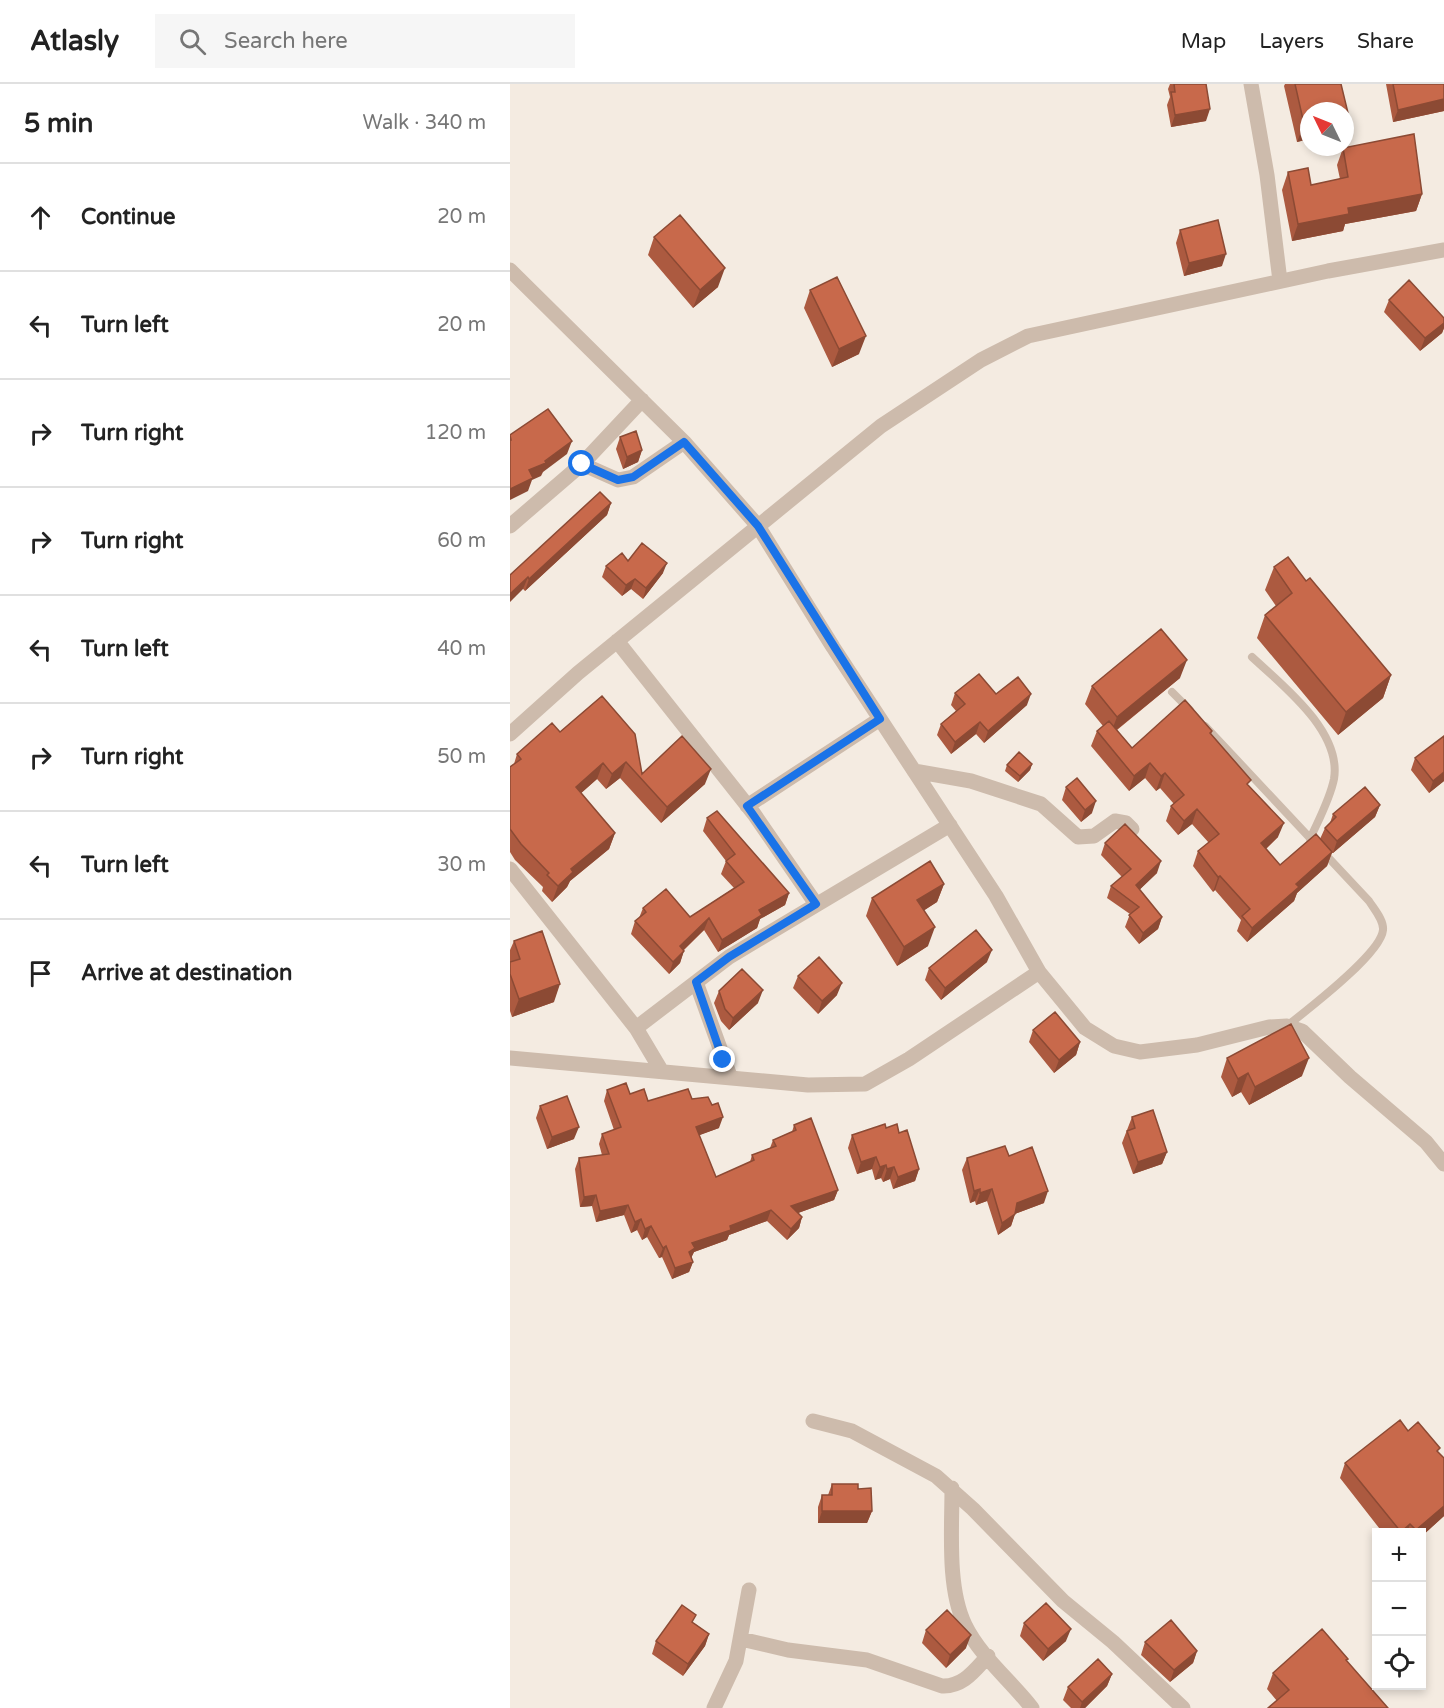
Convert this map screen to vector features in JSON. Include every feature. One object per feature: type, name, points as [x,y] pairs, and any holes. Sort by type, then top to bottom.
[{"type":"street","points":[[1251,84],[1267,175],[1280,281]]},
{"type":"street","points":[[510,734],[617,641],[881,426],[981,360],[1029,336],[1280,281],[1444,250]]},
{"type":"street","points":[[510,271],[684,442],[758,526],[880,719],[996,896],[1039,972],[1085,1028],[1114,1047],[1140,1052],[1197,1045],[1247,1032],[1287,1026],[1302,1031],[1350,1077],[1426,1142],[1444,1164]]},
{"type":"street","points":[[510,526],[582,464],[642,400]]},
{"type":"street","points":[[582,464],[618,480],[633,477],[684,442]]},
{"type":"street","points":[[617,641],[747,806],[816,904]]},
{"type":"street","points":[[747,806],[880,719]]},
{"type":"street","points":[[915,771],[971,781],[1041,804],[1078,837],[1094,836],[1115,821],[1126,823],[1132,829]]},
{"type":"street","points":[[636,1028],[729,957],[950,825]]},
{"type":"street","points":[[510,869],[636,1028],[661,1070]]},
{"type":"street","points":[[510,1058],[730,1076],[808,1085],[865,1084],[909,1059],[1039,972]]},
{"type":"street","points":[[696,982],[730,1076]]},
{"type":"street","points":[[813,1422],[852,1431],[936,1476],[952,1488],[1063,1601],[1113,1642],[1182,1708]]},
{"type":"street","points":[[952,1488],[952,1553],[957,1600],[965,1626],[1032,1708]]},
{"type":"street","points":[[714,1708],[736,1661],[749,1590]]},
{"type":"street","points":[[741,1639],[788,1650],[867,1660],[942,1686],[954,1686],[969,1677],[988,1656]]},
{"type":"lane","points":[[1252,657],[1316,721],[1326,737],[1332,756],[1334,777],[1310,839]]},
{"type":"lane","points":[[1172,692],[1369,901],[1384,927],[1383,934],[1360,963],[1322,999],[1287,1026]]},
{"type":"building","points":[[1174,84],[1206,84],[1210,109],[1175,115],[1171,92],[1175,92]]},
{"type":"building","points":[[1295,84],[1341,84],[1345,102],[1300,102],[1300,106]]},
{"type":"building","points":[[1393,84],[1444,84],[1444,99],[1398,110]]},
{"type":"building","points":[[1414,134],[1422,194],[1348,208],[1349,214],[1298,224],[1288,172],[1308,168],[1311,185],[1348,177],[1344,156],[1354,156],[1354,146]]},
{"type":"building","points":[[680,215],[725,268],[700,290],[654,237]]},
{"type":"building","points":[[1218,220],[1226,254],[1189,263],[1180,230]]},
{"type":"building","points":[[837,277],[866,336],[839,349],[810,290]]},
{"type":"building","points":[[1409,280],[1444,318],[1444,323],[1425,338],[1389,300]]},
{"type":"building","points":[[548,409],[572,441],[545,461],[546,463],[529,470],[533,478],[510,489],[510,435]]},
{"type":"building","points":[[636,431],[642,450],[627,457],[620,437]]},
{"type":"building","points":[[600,492],[611,503],[510,594],[510,575]]},
{"type":"building","points":[[642,543],[667,563],[646,588],[635,579],[626,585],[606,566],[622,553],[628,561]]},
{"type":"building","points":[[1288,557],[1306,581],[1310,578],[1391,675],[1346,712],[1265,615],[1292,593],[1274,567]]},
{"type":"building","points":[[1161,629],[1187,660],[1117,717],[1092,686]]},
{"type":"building","points":[[979,674],[996,694],[1018,677],[1031,694],[988,731],[980,722],[955,742],[941,724],[965,704],[955,693]]},
{"type":"building","points":[[602,696],[635,734],[642,774],[682,736],[711,769],[667,807],[626,762],[612,774],[603,763],[576,787],[615,833],[571,869],[573,872],[558,886],[510,829],[510,767],[521,759],[517,754],[552,723],[560,732]]},
{"type":"building","points":[[1185,700],[1251,780],[1247,784],[1284,823],[1261,843],[1280,865],[1316,834],[1332,852],[1296,884],[1299,887],[1252,928],[1242,916],[1250,909],[1220,876],[1218,877],[1198,851],[1219,834],[1197,809],[1184,821],[1171,806],[1184,795],[1165,773],[1161,776],[1150,763],[1134,776],[1097,731],[1109,721],[1132,748]]},
{"type":"building","points":[[1444,736],[1444,772],[1433,781],[1415,758]]},
{"type":"building","points":[[1019,752],[1032,764],[1020,776],[1007,765]]},
{"type":"building","points":[[1077,778],[1096,801],[1085,810],[1066,787]]},
{"type":"building","points":[[1365,787],[1380,805],[1337,841],[1325,828],[1336,817],[1333,814]]},
{"type":"building","points":[[717,811],[789,893],[759,910],[762,915],[722,940],[709,918],[680,946],[684,951],[673,962],[635,921],[646,912],[643,908],[666,889],[690,917],[744,882],[726,861],[735,854],[707,818]]},
{"type":"building","points":[[1125,824],[1161,861],[1136,885],[1162,917],[1143,933],[1129,915],[1139,907],[1111,886],[1131,869],[1105,843]]},
{"type":"building","points":[[930,861],[944,884],[917,900],[935,927],[904,947],[872,898]]},
{"type":"building","points":[[976,930],[992,950],[945,988],[929,968]]},
{"type":"building","points":[[542,931],[560,984],[519,999],[510,974],[510,962],[520,959],[514,941]]},
{"type":"building","points":[[819,957],[842,983],[822,1001],[798,976]]},
{"type":"building","points":[[742,969],[763,990],[733,1018],[725,1009],[719,991]]},
{"type":"building","points":[[1055,1012],[1080,1042],[1059,1060],[1033,1030]]},
{"type":"building","points":[[1291,1024],[1309,1058],[1255,1087],[1248,1073],[1238,1079],[1227,1058]]},
{"type":"building","points":[[626,1083],[630,1094],[644,1089],[648,1101],[688,1089],[692,1099],[708,1097],[712,1105],[718,1103],[723,1117],[696,1127],[716,1177],[754,1160],[752,1155],[776,1146],[773,1140],[796,1130],[794,1125],[811,1118],[838,1190],[791,1206],[802,1217],[791,1229],[771,1210],[730,1226],[731,1230],[692,1243],[695,1248],[689,1252],[693,1262],[675,1268],[666,1246],[663,1248],[651,1226],[645,1229],[641,1219],[635,1222],[628,1205],[600,1211],[596,1195],[584,1197],[579,1158],[609,1154],[602,1134],[621,1127],[607,1090]]},
{"type":"building","points":[[567,1096],[579,1127],[552,1137],[540,1106]]},
{"type":"building","points":[[1153,1110],[1167,1152],[1138,1162],[1127,1131],[1135,1128],[1132,1117]]},
{"type":"building","points":[[885,1124],[886,1128],[897,1124],[899,1133],[907,1130],[919,1169],[898,1177],[894,1167],[887,1169],[886,1165],[880,1167],[876,1157],[861,1162],[852,1135]]},
{"type":"building","points":[[1005,1146],[1009,1156],[1032,1147],[1048,1191],[1017,1203],[1015,1214],[1002,1223],[992,1189],[980,1193],[980,1189],[974,1191],[967,1158]]},
{"type":"building","points":[[1400,1420],[1408,1431],[1418,1422],[1440,1448],[1437,1451],[1444,1458],[1444,1506],[1418,1528],[1414,1528],[1410,1524],[1406,1528],[1398,1528],[1345,1463]]},
{"type":"building","points":[[832,1484],[858,1484],[858,1489],[871,1488],[872,1511],[822,1511],[822,1495],[832,1495]]},
{"type":"building","points":[[1046,1603],[1071,1629],[1048,1649],[1024,1623]]},
{"type":"building","points":[[682,1605],[696,1615],[692,1622],[709,1634],[688,1664],[656,1641]]},
{"type":"building","points":[[947,1610],[971,1635],[950,1655],[926,1630]]},
{"type":"building","points":[[1171,1620],[1197,1651],[1174,1670],[1145,1642]]},
{"type":"building","points":[[1322,1629],[1388,1708],[1268,1708],[1289,1690],[1273,1673]]},
{"type":"building","points":[[1098,1659],[1112,1674],[1082,1702],[1068,1687]]},
{"type":"route","points":[[582,464],[618,480],[633,477],[648,469],[684,442],[758,526],[880,719],[747,806],[816,904],[729,957],[696,982],[723,1060]]}]
